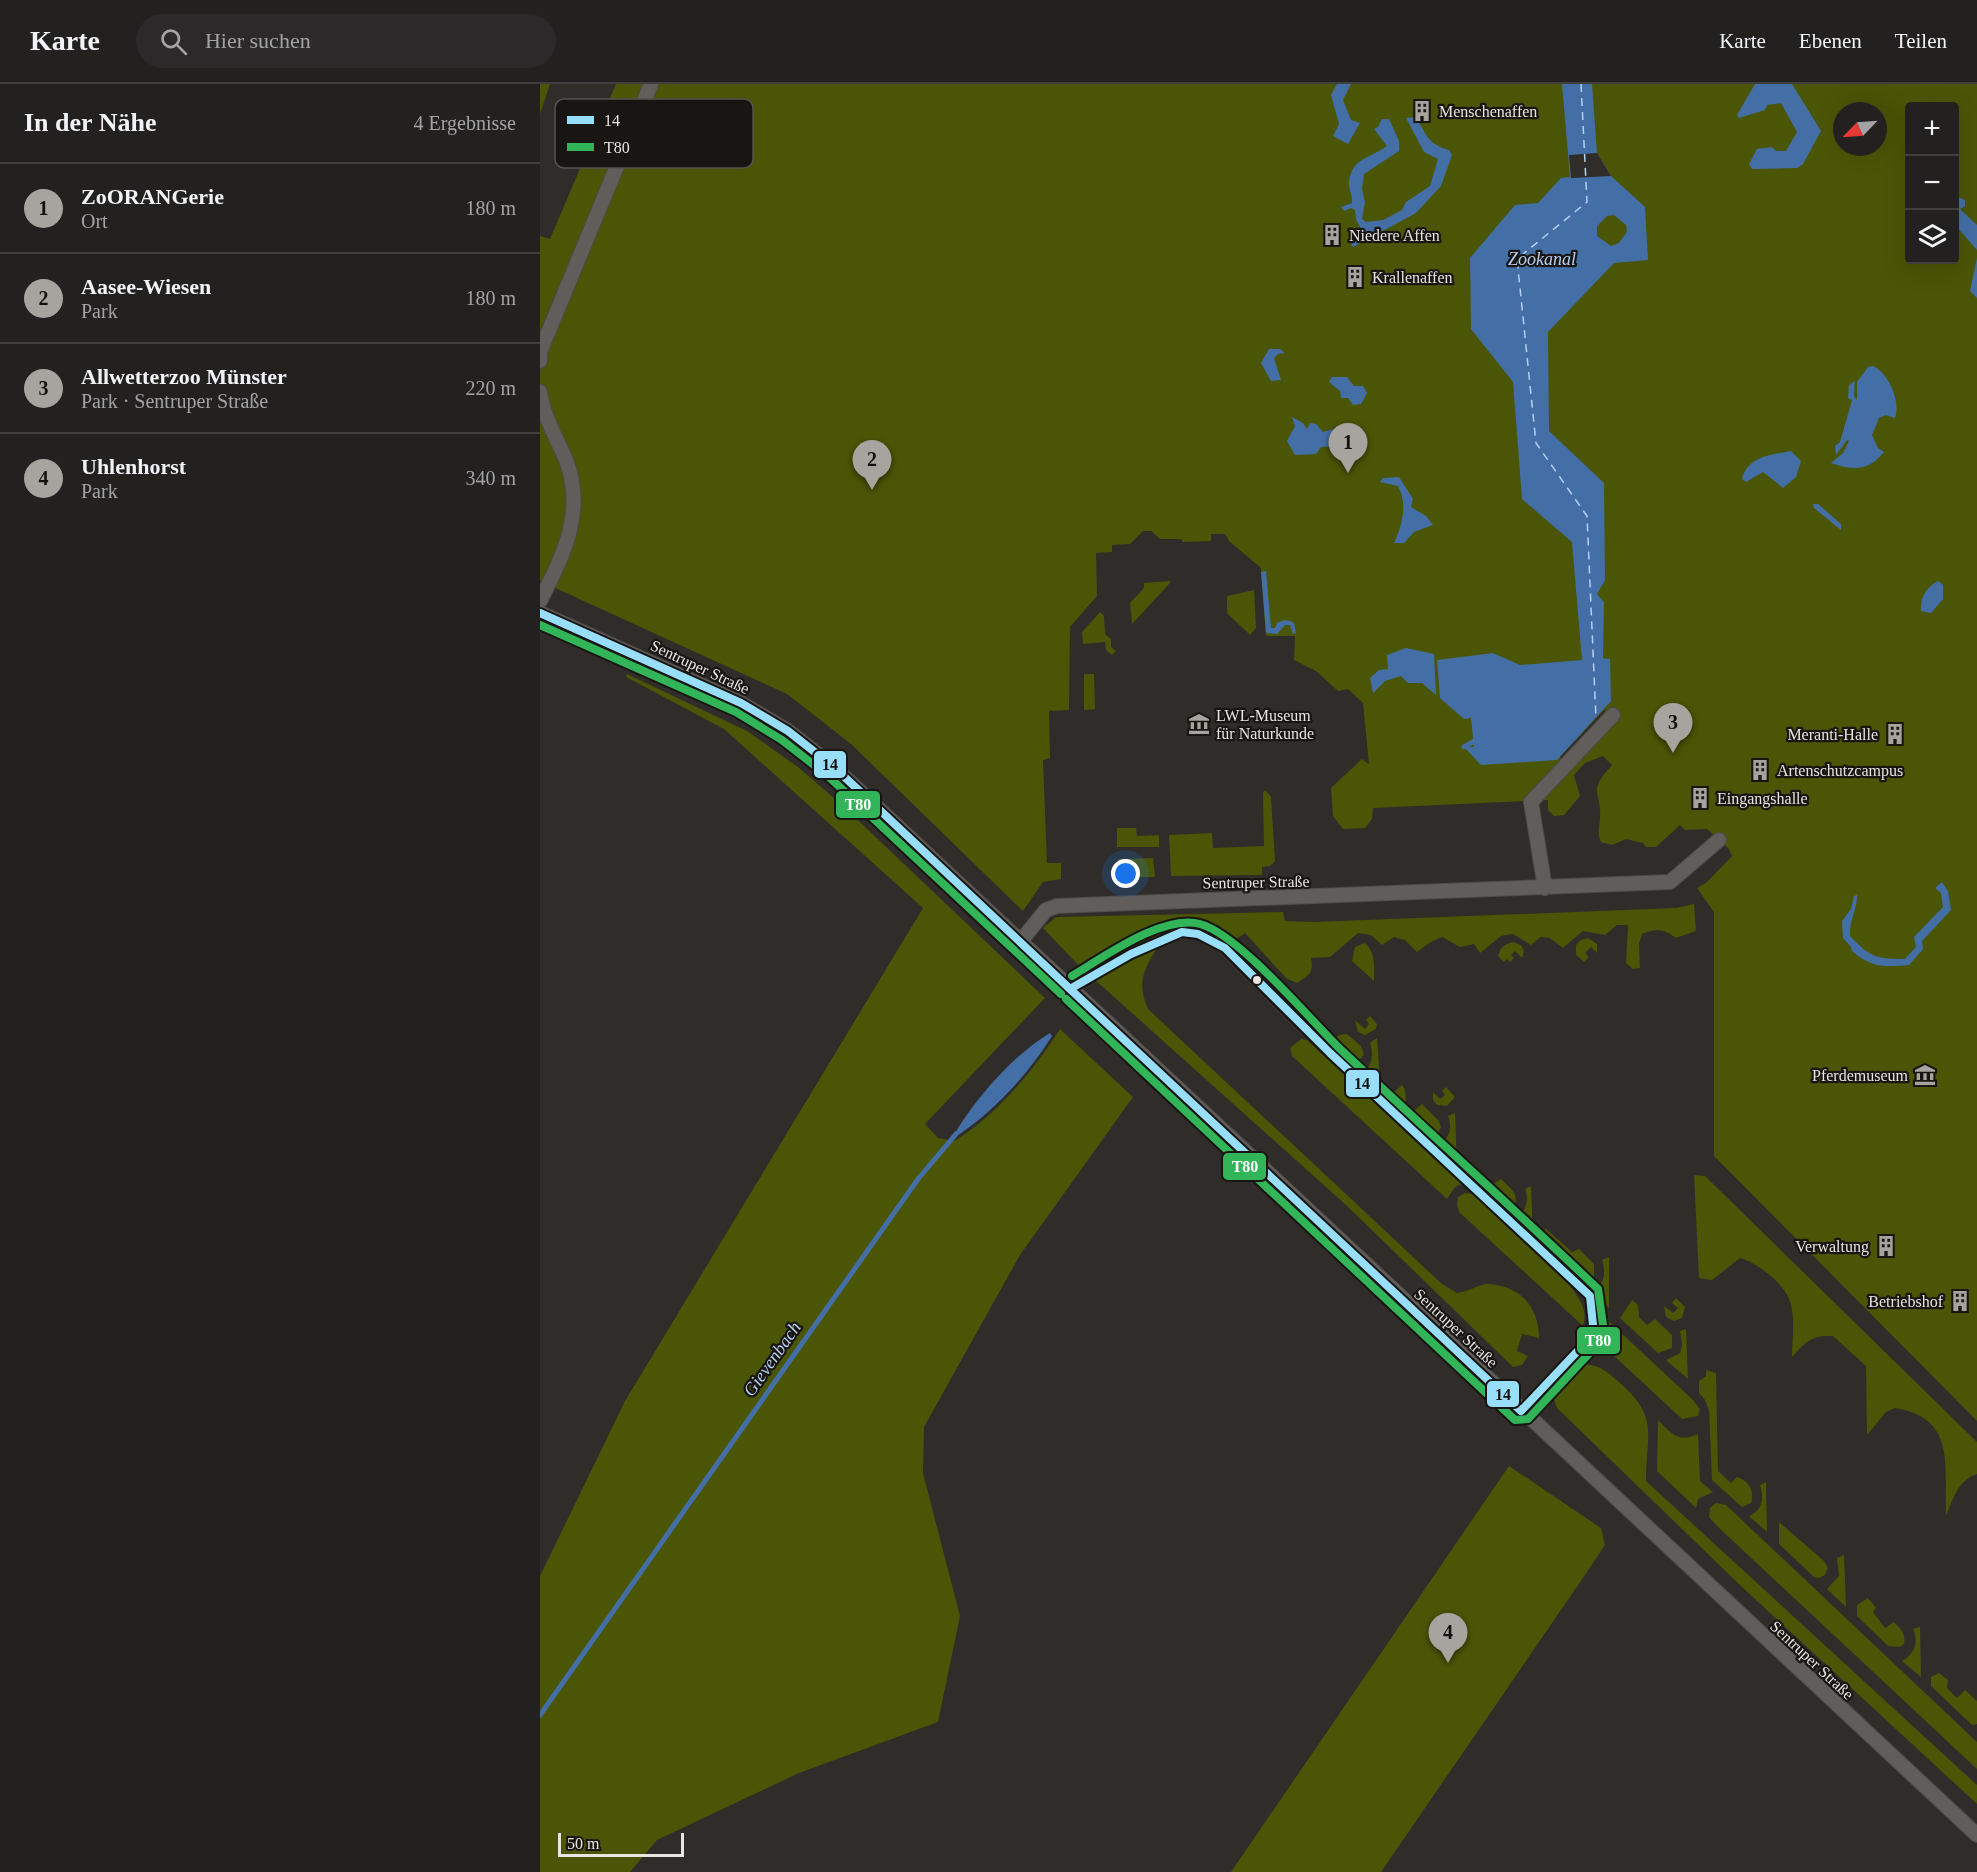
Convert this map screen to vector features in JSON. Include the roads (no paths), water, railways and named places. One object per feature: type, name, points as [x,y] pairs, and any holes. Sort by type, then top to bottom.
[{"type":"street","points":[[645,99],[651,84]]},
{"type":"street","points":[[540,361],[540,352],[615,168]]},
{"type":"street","points":[[540,392],[543,413],[567,462],[575,506],[565,552],[540,601]]},
{"type":"street","name":"Sentruper Straße","points":[[540,613],[741,703],[788,731],[835,768],[1977,1835]]},
{"type":"street","points":[[1545,888],[1531,802],[1613,715]]},
{"type":"street","name":"Sentruper Straße","points":[[1020,942],[1046,910],[1057,906],[1670,882],[1719,840]]},
{"type":"water","points":[[1337,84],[1351,84],[1343,100],[1351,120],[1360,123],[1348,144],[1333,136],[1339,124],[1331,95]]},
{"type":"water","name":"Zookanal","points":[[1562,84],[1592,84],[1597,153],[1611,176],[1645,207],[1648,260],[1614,263],[1548,332],[1549,431],[1604,483],[1605,580],[1597,594],[1604,602],[1603,658],[1610,659],[1611,701],[1557,760],[1481,765],[1464,747],[1474,747],[1471,718],[1464,719],[1440,698],[1437,660],[1493,653],[1520,665],[1582,660],[1572,542],[1522,499],[1513,382],[1471,329],[1470,258],[1515,205],[1538,203],[1561,178],[1570,177]],"holes":[[[1614,215],[1626,225],[1627,232],[1619,243],[1611,246],[1597,236],[1597,226],[1607,216]]]},
{"type":"water","points":[[1755,84],[1792,84],[1821,131],[1803,164],[1797,168],[1752,169],[1749,164],[1757,149],[1772,147],[1776,151],[1786,151],[1797,132],[1781,103],[1767,105],[1765,110],[1739,118],[1737,115]]},
{"type":"water","points":[[1416,117],[1432,142],[1449,150],[1452,155],[1441,186],[1416,213],[1353,247],[1351,244],[1363,233],[1356,219],[1355,210],[1351,208],[1344,211],[1341,207],[1352,203],[1349,184],[1353,169],[1362,160],[1387,146],[1374,129],[1378,127],[1382,119],[1389,119],[1399,141],[1399,151],[1364,174],[1362,189],[1365,202],[1362,219],[1366,222],[1383,220],[1402,210],[1406,202],[1430,186],[1438,159],[1424,152],[1406,118]]},
{"type":"water","points":[[1959,197],[1965,200],[1965,206],[1960,209],[1977,225],[1977,250],[1959,230]]},
{"type":"water","points":[[1977,258],[1977,298],[1970,291]]},
{"type":"water","points":[[1269,349],[1280,349],[1285,353],[1278,354],[1274,358],[1281,380],[1271,381],[1261,363]]},
{"type":"water","points":[[1873,366],[1889,381],[1895,396],[1895,418],[1886,415],[1879,418],[1872,435],[1878,448],[1884,452],[1872,463],[1860,468],[1831,463],[1843,453],[1849,441],[1847,440],[1836,455],[1835,446],[1840,442],[1852,400],[1848,398],[1849,385],[1855,381],[1854,396],[1857,400],[1857,382],[1868,367]]},
{"type":"water","points":[[1332,377],[1347,377],[1354,386],[1363,386],[1367,393],[1361,404],[1353,405],[1348,398],[1341,398],[1340,391],[1329,382]]},
{"type":"water","points":[[1292,417],[1303,423],[1307,429],[1310,423],[1316,424],[1323,432],[1345,426],[1352,439],[1346,446],[1321,447],[1316,454],[1295,455],[1287,441],[1295,426]]},
{"type":"water","points":[[1791,451],[1801,461],[1796,477],[1783,488],[1763,472],[1746,482],[1742,479],[1749,465],[1755,461]]},
{"type":"water","points":[[1399,477],[1413,499],[1411,507],[1426,516],[1433,525],[1414,532],[1404,543],[1394,543],[1403,515],[1403,500],[1398,486],[1380,482],[1383,478]]},
{"type":"water","points":[[1813,504],[1818,504],[1841,524],[1841,530],[1814,508]]},
{"type":"water","points":[[1266,571],[1271,628],[1287,620],[1294,623],[1296,633],[1293,634],[1290,625],[1285,625],[1277,634],[1266,633],[1261,572]]},
{"type":"water","points":[[1938,581],[1943,585],[1943,599],[1931,613],[1921,611],[1925,593]]},
{"type":"water","points":[[1406,648],[1434,654],[1436,695],[1422,683],[1408,683],[1401,676],[1385,681],[1373,693],[1370,678],[1379,670],[1388,669],[1387,655]]},
{"type":"water","points":[[1942,882],[1948,891],[1951,910],[1922,941],[1923,949],[1909,965],[1885,966],[1866,961],[1852,951],[1843,938],[1842,921],[1851,909],[1854,896],[1857,895],[1850,936],[1869,953],[1880,957],[1905,959],[1916,947],[1914,937],[1943,907],[1941,893],[1935,888]]},
{"type":"water","points":[[1050,1033],[1052,1036],[1042,1051],[1008,1093],[981,1118],[952,1139],[995,1080],[1036,1042]]},
{"type":"waterway","points":[[1464,747],[1478,739]]},
{"type":"waterway","name":"Gievenbach","points":[[540,1715],[918,1179],[956,1134]]},
{"type":"place","name":"Menschenaffen","points":[[1422,111]]},
{"type":"place","name":"Niedere Affen","points":[[1332,235]]},
{"type":"place","name":"Krallenaffen","points":[[1355,277]]},
{"type":"place","name":"ZoORANGerie","points":[[1348,473]]},
{"type":"place","name":"Aasee-Wiesen","points":[[872,490]]},
{"type":"place","name":"LWL-Museum für Naturkunde","points":[[1199,724]]},
{"type":"place","name":"Meranti-Halle","points":[[1895,734]]},
{"type":"place","name":"Allwetterzoo Münster","points":[[1673,753]]},
{"type":"place","name":"Artenschutzcampus","points":[[1760,770]]},
{"type":"place","name":"Eingangshalle","points":[[1700,798]]},
{"type":"place","name":"Pferdemuseum","points":[[1925,1075]]},
{"type":"place","name":"Verwaltung","points":[[1886,1246]]},
{"type":"place","name":"Betriebshof","points":[[1960,1301]]},
{"type":"place","name":"Uhlenhorst","points":[[1448,1663]]}]
